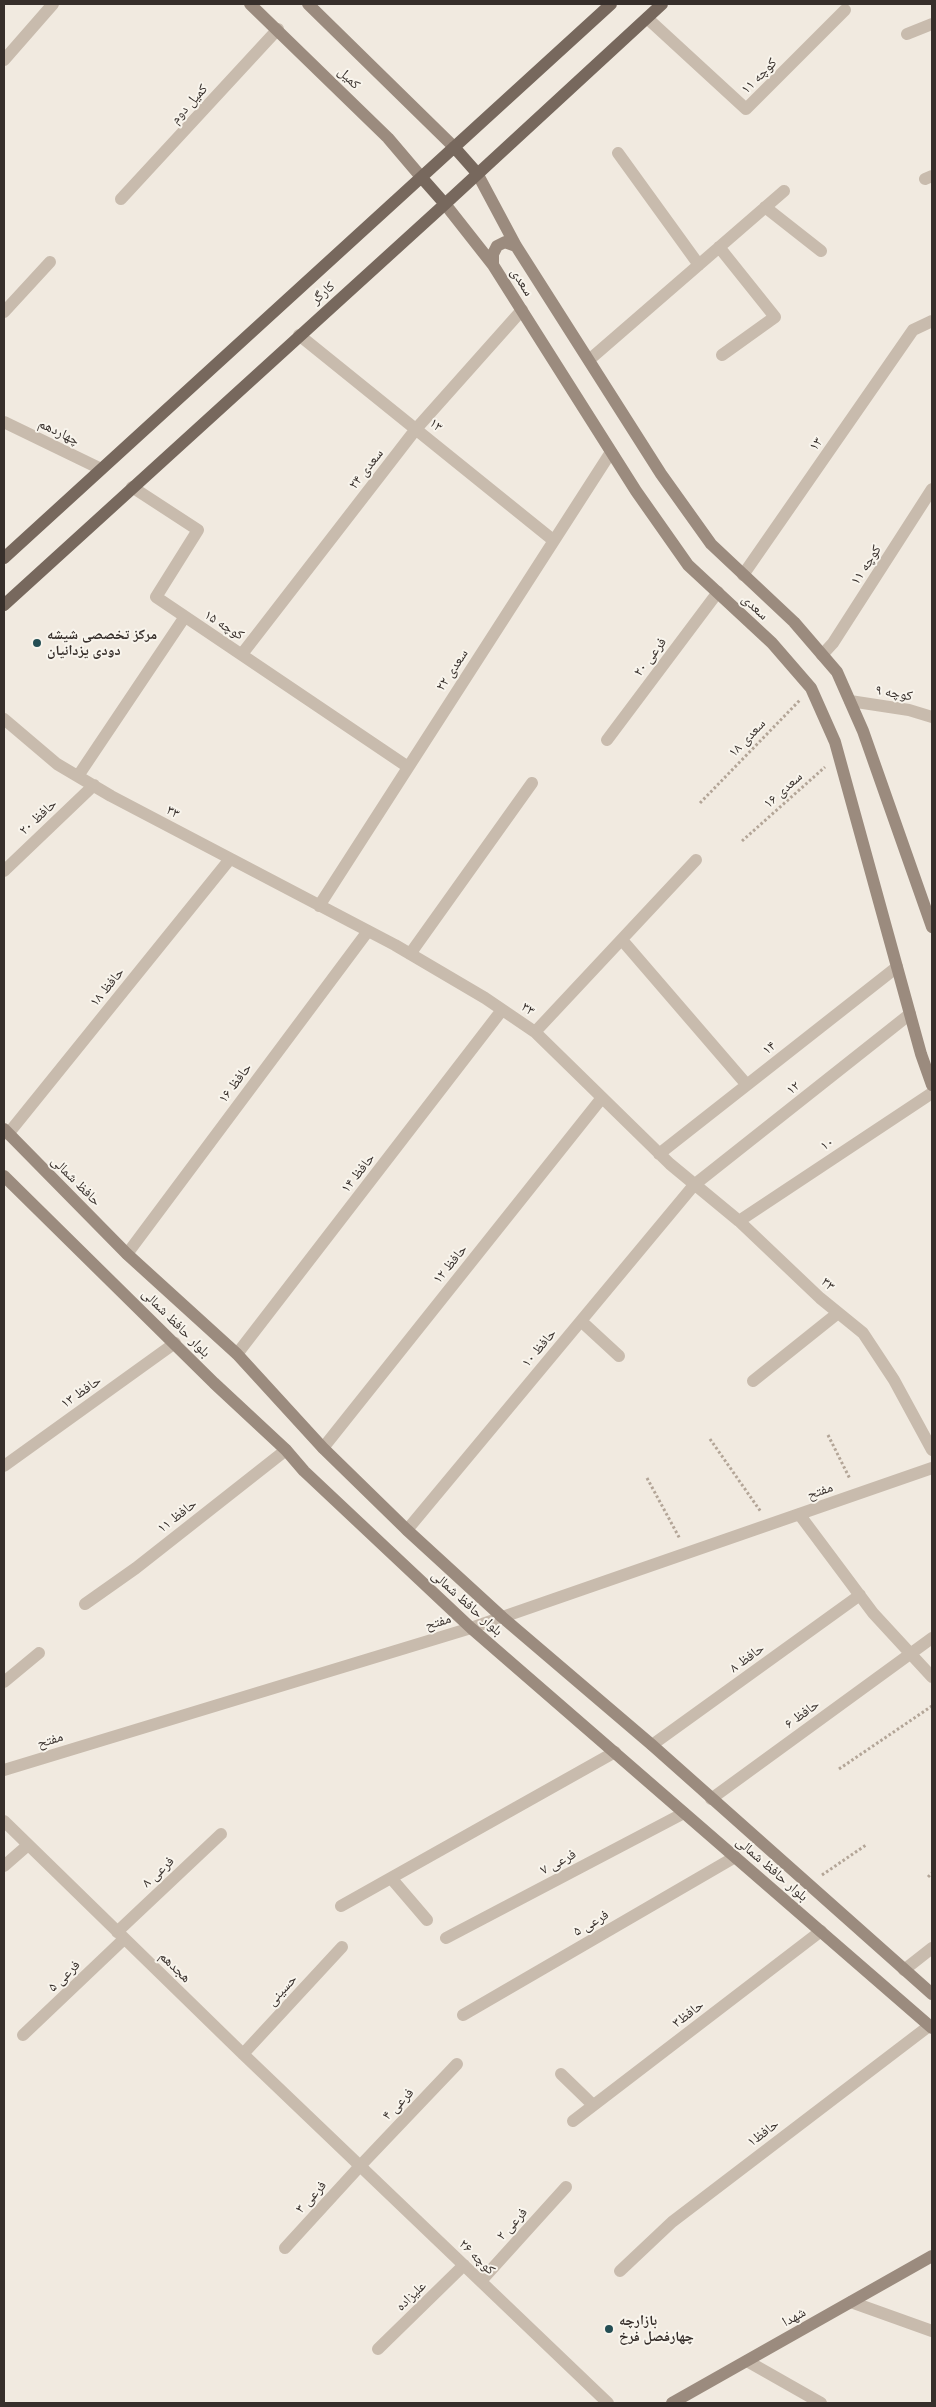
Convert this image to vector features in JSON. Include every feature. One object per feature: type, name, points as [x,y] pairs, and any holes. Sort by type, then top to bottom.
[{"type":"main road","name":"کارگر","points":[[4,558],[611,4]]},
{"type":"main road","name":"کارگر","points":[[4,605],[662,4]]},
{"type":"main road","points":[[454,147],[477,173]]},
{"type":"main road","points":[[422,178],[444,204]]},
{"type":"street","points":[[4,60],[53,4]]},
{"type":"street","name":"کمیل","points":[[250,4],[278,29],[388,138],[422,178]]},
{"type":"street","name":"کمیل","points":[[308,4],[454,147]]},
{"type":"street","name":"کوچه ۱۱","points":[[647,18],[746,109],[845,10]]},
{"type":"street","points":[[907,34],[932,24]]},
{"type":"street","name":"کمیل دوم","points":[[121,200],[278,29]]},
{"type":"street","points":[[618,153],[699,265]]},
{"type":"street","name":"سعدی","points":[[477,173],[516,246],[661,474],[711,544],[794,622],[837,672],[863,731],[932,927]]},
{"type":"street","points":[[589,360],[784,191]]},
{"type":"street","name":"سعدی","points":[[444,204],[493,265],[636,492],[688,565],[772,643],[811,688],[839,755],[910,1014],[932,1085]]},
{"type":"street","points":[[766,207],[821,251]]},
{"type":"street","points":[[493,265],[493,254],[497,246],[505,242],[516,246]]},
{"type":"street","points":[[720,247],[775,317],[722,355]]},
{"type":"street","points":[[4,312],[50,262]]},
{"type":"street","name":"سعدی ۲۴","points":[[242,654],[416,429],[522,310]]},
{"type":"street","name":"۱۳","points":[[743,575],[913,330],[932,321]]},
{"type":"street","name":"۱۳","points":[[298,335],[553,540]]},
{"type":"street","name":"چهاردهم","points":[[4,422],[101,469]]},
{"type":"street","name":"سعدی ۲۲","points":[[319,906],[611,452]]},
{"type":"street","name":"کوچه ۱۵","points":[[132,487],[198,530],[156,597],[184,618],[242,654],[408,767]]},
{"type":"street","name":"کوچه ۱۱","points":[[822,655],[833,643],[932,489]]},
{"type":"street","name":"فرعی ۲۰","points":[[607,740],[718,592]]},
{"type":"street","points":[[78,776],[184,618]]},
{"type":"street","name":"کوچه ۹","points":[[850,701],[909,710],[932,717]]},
{"type":"street","name":"۳۳","points":[[4,719],[58,764],[78,776],[410,954],[535,1032],[659,1154],[739,1221],[862,1333],[894,1380],[932,1450]]},
{"type":"street","points":[[410,954],[532,783]]},
{"type":"street","name":"حافظ ۲۰","points":[[4,871],[94,785]]},
{"type":"street","name":"حافظ ۱۸","points":[[6,1132],[230,859]]},
{"type":"street","points":[[535,1032],[696,860]]},
{"type":"street","name":"حافظ ۱۶","points":[[127,1254],[368,931]]},
{"type":"street","points":[[622,940],[747,1085]]},
{"type":"street","name":"۱۴","points":[[659,1154],[897,967]]},
{"type":"street","name":"حافظ ۱۴","points":[[237,1354],[502,1010]]},
{"type":"street","name":"۱۲","points":[[694,1185],[910,1014]]},
{"type":"street","name":"۱۰","points":[[739,1221],[932,1093]]},
{"type":"street","name":"حافظ ۱۲","points":[[323,1448],[601,1099]]},
{"type":"street","name":"حافظ شمالی","points":[[6,1132],[127,1254]]},
{"type":"street","name":"بلوار حافظ شمالی","points":[[4,1176],[374,1538],[471,1628],[931,2027]]},
{"type":"street","name":"حافظ ۱۰","points":[[407,1530],[694,1185]]},
{"type":"street","name":"بلوار حافظ شمالی","points":[[127,1254],[237,1354],[323,1448],[407,1530],[502,1617],[652,1746],[932,1994]]},
{"type":"street","points":[[753,1381],[838,1313]]},
{"type":"street","points":[[581,1321],[619,1356]]},
{"type":"street","name":"حافظ ۱۳","points":[[4,1466],[176,1343]]},
{"type":"street","name":"حافظ ۱۱","points":[[85,1604],[136,1568],[286,1450]]},
{"type":"street","name":"مفتح","points":[[4,1770],[471,1628],[932,1468]]},
{"type":"street","points":[[799,1514],[860,1595],[932,1677]]},
{"type":"street","name":"حافظ ۸","points":[[652,1746],[860,1595]]},
{"type":"street","name":"حافظ ۶","points":[[711,1799],[932,1638]]},
{"type":"street","points":[[4,1682],[39,1654]]},
{"type":"street","points":[[341,1906],[614,1752]]},
{"type":"street","name":"فرعی ۷","points":[[446,1938],[684,1813]]},
{"type":"street","name":"هجدهم","points":[[4,1821],[325,2133]]},
{"type":"street","name":"فرعی ۸","points":[[121,1935],[221,1834]]},
{"type":"street","points":[[4,1866],[28,1845]]},
{"type":"street","name":"فرعی ۵","points":[[463,2015],[734,1857]]},
{"type":"street","points":[[391,1878],[427,1920]]},
{"type":"street","name":"حافظ۳","points":[[573,2121],[821,1931]]},
{"type":"street","name":"فرعی ۵","points":[[23,2035],[121,1935]]},
{"type":"street","name":"حسینی","points":[[243,2054],[342,1947]]},
{"type":"street","points":[[904,1970],[932,1948]]},
{"type":"street","name":"حافظ۱","points":[[620,2271],[672,2222],[931,2027]]},
{"type":"street","name":"فرعی ۴","points":[[360,2166],[457,2064]]},
{"type":"street","points":[[561,2074],[594,2104]]},
{"type":"street","name":"کوچه ۲۶","points":[[325,2133],[608,2403]]},
{"type":"street","name":"فرعی ۳","points":[[285,2248],[360,2166]]},
{"type":"street","name":"فرعی ۲","points":[[481,2281],[566,2187]]},
{"type":"street","name":"شهدا","points":[[672,2403],[932,2256]]},
{"type":"street","name":"علیزاده","points":[[378,2349],[464,2265]]},
{"type":"street","points":[[851,2302],[932,2331]]},
{"type":"street","points":[[747,2361],[821,2403]]},
{"type":"path","name":"سعدی ۱۸","points":[[700,803],[811,688]]},
{"type":"path","name":"سعدی ۱۶","points":[[742,841],[839,755]]},
{"type":"path","points":[[828,1435],[857,1494]]},
{"type":"path","points":[[710,1438],[769,1524]]},
{"type":"path","points":[[647,1478],[688,1553]]},
{"type":"path","points":[[839,1769],[932,1706]]},
{"type":"path","points":[[807,1885],[866,1845]]},
{"type":"path","points":[[928,1877],[932,1873]]},
{"type":"place","name":"مرکز تخصصی شیشه دودی یزدانیان","points":[[37,643]]},
{"type":"place","name":"بازارچه چهارفصل فرخ","points":[[609,2329]]}]
